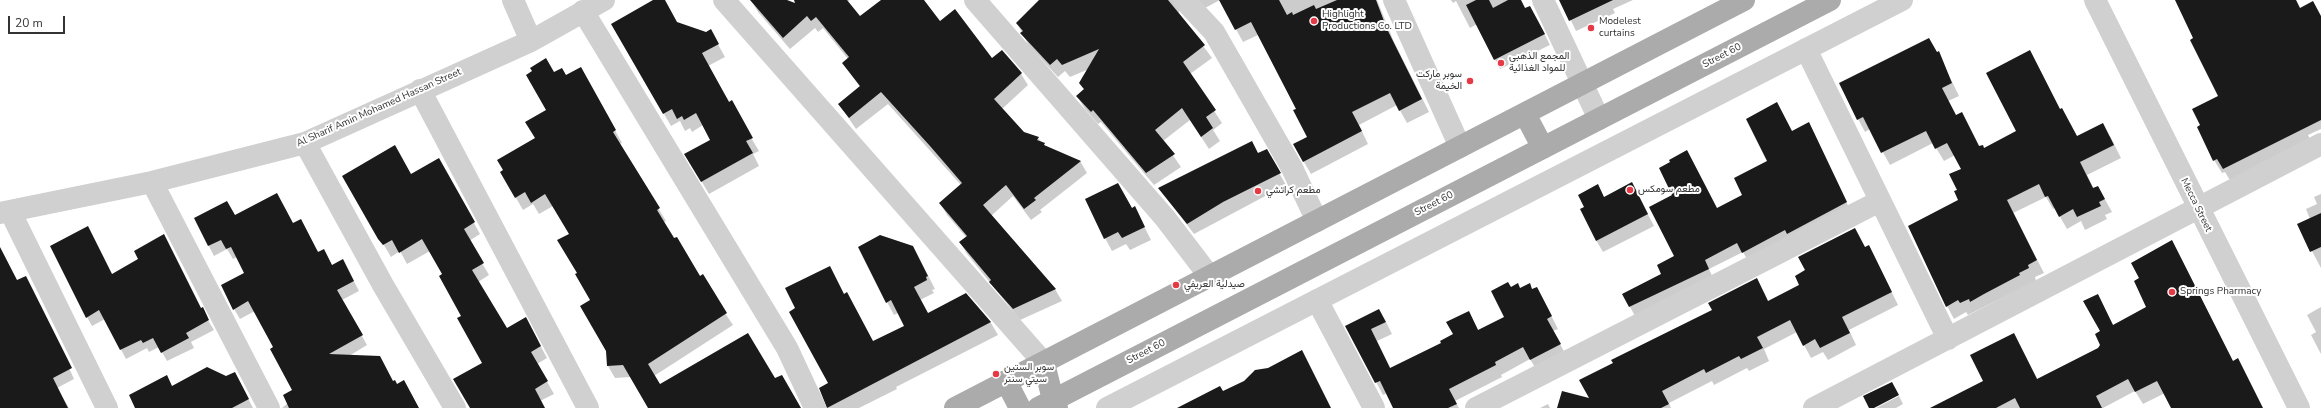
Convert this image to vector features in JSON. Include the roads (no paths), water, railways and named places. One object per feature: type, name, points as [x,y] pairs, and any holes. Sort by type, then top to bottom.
[{"type":"main road","points":[[955,408],[1744,0]]},
{"type":"main road","name":"Street 60","points":[[1049,405],[1830,0]]},
{"type":"main road","points":[[1525,114],[1542,148]]},
{"type":"main road","points":[[1044,362],[1049,405]]},
{"type":"main road","points":[[1006,381],[1020,408]]},
{"type":"street","points":[[513,0],[531,41]]},
{"type":"street","name":"Al Sharif Amin Mohamed Hassan Street","points":[[5,212],[152,182],[304,143],[531,41],[604,0]]},
{"type":"street","points":[[724,0],[1044,362]]},
{"type":"street","points":[[975,0],[1165,218],[1210,277]]},
{"type":"street","points":[[1184,0],[1214,32],[1292,168],[1317,221]]},
{"type":"street","points":[[1394,0],[1460,147]]},
{"type":"street","points":[[1543,0],[1599,119]]},
{"type":"street","points":[[1107,408],[1902,0]]},
{"type":"street","name":"Mecca Street","points":[[2095,0],[2197,207],[2299,408]]},
{"type":"street","points":[[583,12],[787,348],[815,408]]},
{"type":"street","points":[[1806,49],[1948,339]]},
{"type":"street","points":[[420,90],[588,408]]},
{"type":"street","points":[[304,143],[383,285],[455,408]]},
{"type":"street","points":[[1814,408],[2197,207],[2321,144]]},
{"type":"street","points":[[152,182],[269,408]]},
{"type":"street","points":[[1476,408],[1880,201]]},
{"type":"street","points":[[5,212],[107,408]]},
{"type":"street","points":[[1317,300],[1374,408]]},
{"type":"place","name":"Highlight Productions Co. LTD","points":[[1314,21]]},
{"type":"place","name":"Modelest curtains","points":[[1591,28]]},
{"type":"place","name":"المجمع الذهبي للمواد الغذائية","points":[[1501,63]]},
{"type":"place","name":"سوبر ماركت الخيمة","points":[[1470,81]]},
{"type":"place","name":"مطعم سومكس","points":[[1630,190]]},
{"type":"place","name":"مطعم كراتشي","points":[[1258,191]]},
{"type":"place","name":"صيدلية العريفي","points":[[1176,285]]},
{"type":"place","name":"Springs Pharmacy","points":[[2172,292]]},
{"type":"place","name":"سوبر الستين سيتي سنتر","points":[[996,374]]}]
